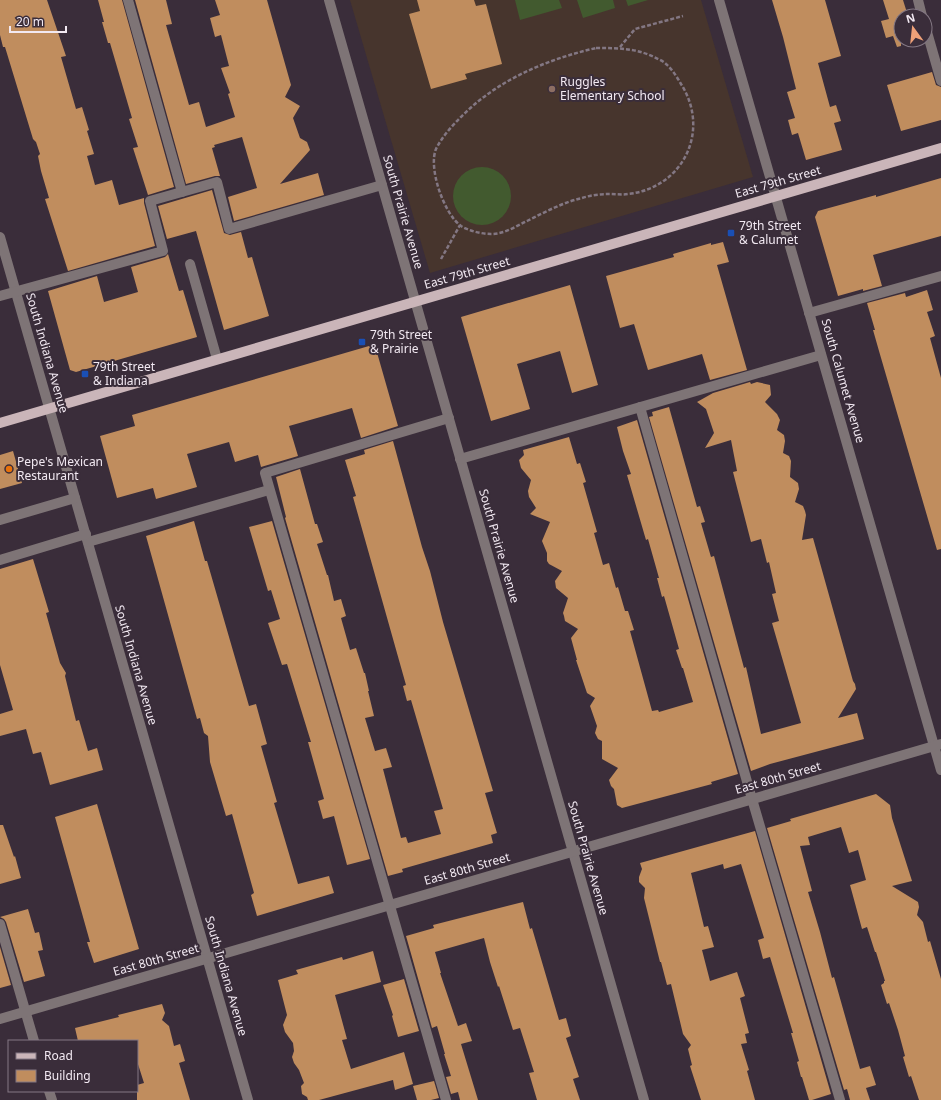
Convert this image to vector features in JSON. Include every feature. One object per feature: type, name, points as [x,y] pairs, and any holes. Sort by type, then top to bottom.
[{"type":"main road","name":"East 79th Street","points":[[0,423],[941,148]]},
{"type":"street","points":[[128,0],[182,192]]},
{"type":"street","name":"South Prairie Avenue","points":[[329,0],[644,1100]]},
{"type":"street","name":"South Calumet Avenue","points":[[719,0],[809,314],[937,745],[941,770]]},
{"type":"street","points":[[932,48],[941,81]]},
{"type":"street","points":[[0,296],[163,251],[150,201],[217,182],[229,229],[382,185]]},
{"type":"street","name":"South Indiana Avenue","points":[[0,237],[248,1100]]},
{"type":"street","points":[[190,264],[217,359]]},
{"type":"street","points":[[809,314],[941,276]]},
{"type":"street","points":[[460,459],[821,355]]},
{"type":"street","points":[[640,407],[840,1100]]},
{"type":"street","points":[[446,1100],[265,473],[449,418]]},
{"type":"street","points":[[0,560],[269,490]]},
{"type":"street","points":[[0,520],[75,498]]},
{"type":"street","name":"East 80th Street","points":[[0,1019],[937,745]]},
{"type":"street","points":[[0,924],[34,1040]]},
{"type":"path","points":[[619,48],[635,29],[683,16]]},
{"type":"path","points":[[596,48],[619,48],[644,52],[666,63],[681,83],[689,98],[694,117],[692,138],[686,156],[678,169],[661,183],[628,195],[604,195],[585,197],[569,201],[509,231],[492,234],[473,231],[460,225],[449,211],[439,191],[435,177],[435,151],[443,137],[458,120],[473,105],[499,86],[542,64],[566,55],[596,48]]},
{"type":"path","points":[[441,259],[460,225]]},
{"type":"shaded area","name":"Ruggles Elementary School","points":[[350,0],[701,0],[753,177],[430,273]]},
{"type":"green space","points":[[515,0],[559,0],[562,8],[520,20]]},
{"type":"green space","points":[[577,0],[613,0],[615,8],[583,18]]},
{"type":"green space","points":[[626,0],[648,0],[628,6]]},
{"type":"green space","points":[[482,167],[493,169],[506,180],[509,185],[511,196],[509,207],[498,220],[493,223],[482,225],[471,223],[458,212],[455,207],[453,196],[455,185],[466,172],[471,169]]},
{"type":"building","points":[[0,0],[47,0],[66,56],[61,57],[76,109],[82,107],[89,130],[87,131],[94,154],[87,156],[95,185],[112,180],[119,205],[144,198],[155,246],[68,271],[45,199],[49,198],[41,171],[38,156],[40,154],[36,142],[33,139],[5,47],[3,47],[0,35]]},
{"type":"building","points":[[98,0],[122,0],[174,187],[148,195],[133,148],[138,147],[129,119],[132,118],[110,43],[108,43]]},
{"type":"building","points":[[135,0],[166,0],[172,24],[166,25],[189,105],[199,102],[206,127],[235,117],[228,94],[230,93],[221,68],[229,66],[221,35],[215,37],[210,18],[220,15],[215,0],[267,0],[291,85],[285,97],[300,106],[293,118],[300,138],[307,142],[310,150],[280,184],[318,173],[324,195],[234,221],[228,197],[257,188],[242,137],[214,145],[215,147],[212,148],[220,176],[186,184]]},
{"type":"building","points":[[417,0],[474,0],[476,6],[486,4],[502,64],[465,74],[467,79],[431,89],[409,14],[420,11]]},
{"type":"building","points":[[772,0],[825,0],[841,56],[818,63],[830,107],[836,105],[841,121],[834,123],[842,150],[806,160],[798,133],[792,135],[788,120],[795,118],[787,92],[796,89]]},
{"type":"building","points":[[883,0],[903,0],[906,8],[893,8],[893,36],[886,38],[881,21],[889,19]]},
{"type":"building","points":[[932,72],[936,85],[941,87],[941,120],[901,131],[887,85]]},
{"type":"building","points":[[941,178],[941,236],[873,255],[882,286],[863,291],[863,289],[838,296],[815,217],[818,211],[876,195],[876,197]]},
{"type":"building","points":[[212,190],[224,233],[230,235],[241,232],[248,258],[252,257],[269,316],[224,330],[196,231],[167,239],[158,206]]},
{"type":"building","points":[[723,242],[729,262],[717,265],[747,370],[710,380],[702,354],[648,370],[634,324],[620,328],[606,276],[674,257],[673,254],[711,243],[711,245]]},
{"type":"building","points":[[168,254],[179,291],[183,290],[197,337],[76,372],[70,370],[48,291],[97,276],[104,302],[138,292],[131,267],[165,257]]},
{"type":"building","points":[[570,285],[598,385],[572,393],[560,351],[517,364],[530,409],[491,421],[461,317]]},
{"type":"building","points":[[927,290],[933,310],[927,312],[935,336],[930,338],[941,378],[941,549],[937,550],[873,330],[875,330],[867,303],[905,293],[906,297]]},
{"type":"building","points":[[369,346],[376,349],[398,426],[361,438],[352,408],[289,426],[298,456],[261,467],[258,455],[235,462],[229,442],[187,454],[197,487],[156,499],[153,488],[117,498],[100,436],[135,426],[132,415]]},
{"type":"building","points":[[750,382],[751,384],[757,382],[770,385],[771,395],[765,402],[777,414],[780,420],[777,430],[784,435],[785,441],[783,453],[789,456],[791,461],[790,477],[798,483],[799,489],[795,502],[803,506],[806,515],[802,540],[813,538],[855,684],[856,689],[838,718],[857,713],[864,739],[770,764],[751,771],[649,417],[653,416],[652,412],[669,407],[697,507],[700,506],[705,522],[701,523],[711,557],[714,556],[744,668],[746,667],[761,734],[801,723],[772,623],[779,621],[772,594],[776,593],[769,562],[767,563],[761,539],[751,542],[733,472],[737,471],[731,440],[705,448],[714,433],[706,409],[697,402],[713,393]]},
{"type":"building","points":[[637,420],[738,774],[711,782],[712,784],[622,808],[617,805],[614,789],[609,780],[618,768],[602,759],[602,741],[598,739],[595,733],[597,726],[590,706],[595,698],[587,693],[576,660],[571,638],[578,629],[565,621],[563,613],[568,598],[556,588],[555,581],[562,571],[549,564],[547,561],[547,553],[542,541],[550,522],[530,514],[536,508],[529,497],[528,491],[531,480],[521,468],[519,460],[524,455],[523,450],[569,437],[577,464],[580,463],[586,482],[583,483],[597,532],[594,533],[603,565],[609,563],[616,588],[618,587],[625,611],[628,611],[634,630],[630,631],[652,711],[658,710],[659,712],[693,702],[676,650],[679,649],[664,596],[662,597],[657,578],[659,578],[648,539],[646,540],[627,475],[631,474],[617,427]]},
{"type":"building","points":[[393,441],[443,622],[493,791],[485,793],[497,833],[491,835],[493,843],[402,869],[403,872],[388,876],[285,518],[276,477],[300,469],[315,524],[317,524],[323,542],[317,544],[328,575],[334,601],[341,599],[346,616],[341,618],[350,650],[356,648],[365,673],[374,716],[365,718],[375,751],[386,748],[392,767],[383,769],[401,838],[406,837],[408,843],[441,834],[434,811],[443,809],[411,700],[407,701],[403,686],[406,685],[353,497],[356,496],[345,460],[365,454],[364,450]]},
{"type":"building","name":"Pepe's Mexican Restaurant","points":[[13,451],[22,483],[0,489],[0,455]]},
{"type":"building","points":[[194,521],[249,706],[256,704],[267,744],[261,746],[277,802],[274,803],[298,884],[329,876],[334,893],[257,916],[251,895],[254,893],[232,814],[226,816],[210,762],[208,736],[204,733],[200,718],[197,719],[146,536]]},
{"type":"building","points":[[272,521],[370,859],[347,865],[334,816],[323,819],[318,801],[324,799],[308,742],[311,742],[287,664],[282,665],[268,623],[280,619],[271,590],[268,591],[249,527]]},
{"type":"building","points":[[33,559],[49,612],[46,613],[60,663],[66,673],[65,676],[76,721],[79,720],[88,751],[97,748],[103,770],[50,785],[41,752],[33,754],[26,729],[0,736],[0,714],[13,710],[0,665],[0,569]]},
{"type":"building","points":[[876,794],[890,805],[892,818],[912,881],[892,886],[918,902],[919,907],[917,915],[923,922],[928,942],[930,941],[941,979],[941,1100],[919,1100],[911,1076],[909,1077],[903,1057],[905,1056],[898,1030],[881,985],[885,981],[867,927],[862,929],[850,885],[866,880],[858,850],[849,853],[841,827],[808,837],[810,845],[800,846],[812,891],[808,892],[832,978],[834,977],[860,1069],[870,1066],[876,1085],[866,1088],[870,1100],[850,1100],[847,1089],[844,1090],[767,828],[791,821],[790,819]]},
{"type":"building","points":[[97,804],[139,949],[94,963],[87,942],[90,942],[55,817]]},
{"type":"building","points":[[0,825],[3,825],[14,857],[15,856],[21,878],[0,884]]},
{"type":"building","points":[[755,831],[831,1094],[812,1100],[809,1100],[801,1077],[797,1062],[799,1061],[791,1033],[793,1033],[770,957],[763,959],[758,940],[764,938],[741,864],[724,869],[723,864],[691,873],[704,927],[708,926],[714,947],[702,950],[710,981],[737,972],[745,996],[740,998],[749,1033],[745,1034],[747,1043],[741,1044],[749,1070],[747,1071],[755,1100],[701,1100],[690,1066],[692,1065],[688,1049],[691,1045],[683,1034],[671,984],[667,985],[644,898],[645,888],[639,882],[642,869],[640,863]]},
{"type":"building","points":[[523,902],[559,1020],[566,1018],[571,1036],[566,1038],[579,1077],[573,1079],[580,1100],[537,1100],[529,1073],[534,1072],[520,1028],[513,1030],[490,962],[484,938],[435,952],[440,973],[458,1026],[466,1023],[472,1041],[461,1044],[478,1100],[460,1100],[458,1092],[451,1094],[446,1077],[451,1076],[445,1054],[437,1026],[432,1028],[406,936],[434,928],[433,925]]},
{"type":"building","points":[[28,909],[35,933],[39,932],[43,950],[38,951],[45,976],[24,982],[6,922],[0,917]]},
{"type":"building","points":[[0,947],[11,985],[0,988]]},
{"type":"building","points":[[373,951],[381,982],[335,995],[347,1039],[342,1040],[351,1069],[404,1052],[413,1084],[395,1090],[393,1080],[319,1100],[308,1100],[307,1097],[302,1094],[301,1086],[304,1083],[292,1057],[294,1051],[293,1043],[285,1032],[283,1025],[287,1015],[278,980],[298,974],[296,970],[342,957],[343,960]]},
{"type":"building","points":[[404,979],[419,1031],[398,1037],[393,1015],[383,985]]},
{"type":"building","points":[[162,1004],[165,1013],[162,1020],[169,1026],[174,1046],[180,1044],[185,1061],[179,1063],[190,1100],[137,1100],[138,1085],[144,1083],[138,1064],[138,1040],[78,1040],[75,1028],[119,1017],[118,1015]]},
{"type":"building","points":[[434,1081],[439,1098],[431,1100],[417,1100],[413,1086]]},
{"type":"place","name":"Ruggles Elementary School","points":[[552,89]]},
{"type":"place","name":"79th Street & Calumet","points":[[731,233]]},
{"type":"place","name":"79th Street & Prairie","points":[[362,342]]},
{"type":"place","name":"79th Street & Indiana","points":[[85,374]]},
{"type":"place","name":"Pepe's Mexican Restaurant","points":[[9,469]]}]
